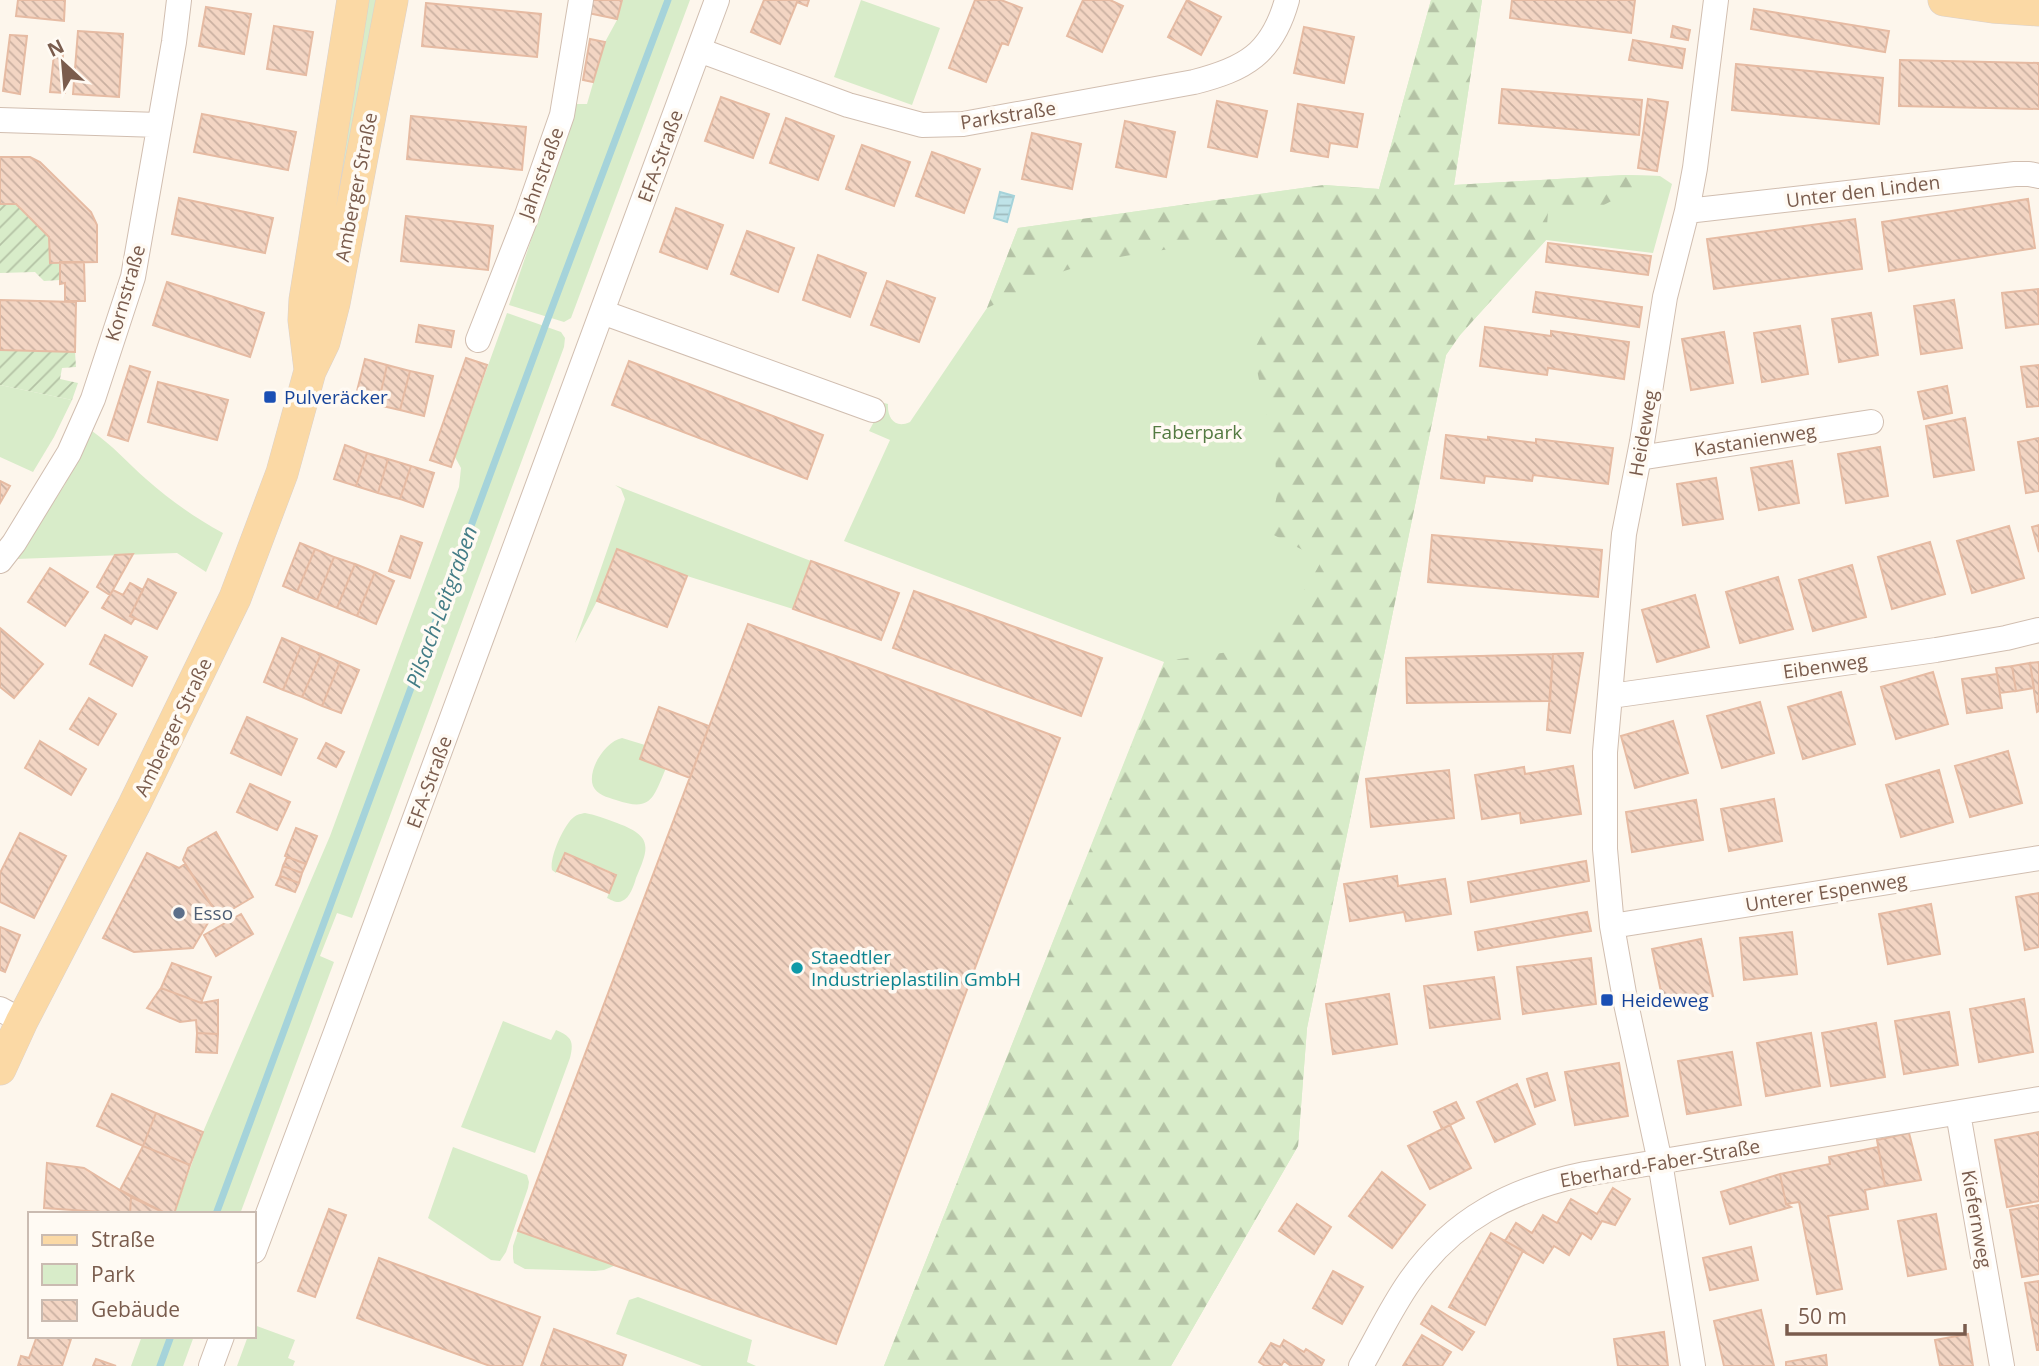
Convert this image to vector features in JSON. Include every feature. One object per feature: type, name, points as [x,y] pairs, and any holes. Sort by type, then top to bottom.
[{"type":"main road","name":"Amberger Straße","points":[[310,371],[304,320],[305,300],[353,0]]},
{"type":"main road","name":"Amberger Straße","points":[[0,1069],[11,1015],[134,805],[235,598],[282,472],[310,371],[324,342],[334,303],[392,0]]},
{"type":"main road","points":[[1944,0],[2039,10]]},
{"type":"street","name":"Kornstraße","points":[[0,561],[14,543],[69,453],[93,398],[133,277],[174,43],[179,0]]},
{"type":"street","name":"Jahnstraße","points":[[478,340],[527,215],[562,115],[581,0]]},
{"type":"street","name":"EFA-Straße","points":[[256,1246],[716,0]]},
{"type":"street","name":"Parkstraße","points":[[699,50],[848,105],[887,116],[922,125],[963,124],[1194,82],[1230,71],[1245,64],[1265,47],[1280,21],[1287,0]]},
{"type":"street","name":"Heideweg","points":[[1693,1366],[1660,1162],[1612,926],[1605,849],[1605,752],[1624,534],[1665,297],[1695,167],[1716,0]]},
{"type":"street","points":[[0,120],[159,125]]},
{"type":"street","name":"Unter den Linden","points":[[1687,211],[2015,174],[2039,176]]},
{"type":"street","points":[[602,312],[873,410]]},
{"type":"street","name":"Kastanienweg","points":[[1639,458],[1871,422]]},
{"type":"street","name":"Eibenweg","points":[[1611,696],[1936,650],[2039,630]]},
{"type":"street","name":"Unterer Espenweg","points":[[1612,926],[2039,858]]},
{"type":"street","name":"Eberhard-Faber-Straße","points":[[1361,1366],[1409,1282],[1441,1244],[1472,1217],[1510,1196],[1556,1180],[2039,1099]]},
{"type":"street","name":"Kiefernweg","points":[[1958,1113],[2002,1366]]},
{"type":"street","points":[[211,1366],[221,1338]]},
{"type":"green space","points":[[363,0],[376,0],[323,294]]},
{"type":"green space","points":[[622,0],[690,0],[571,318],[564,322],[509,305],[543,205],[571,104],[587,104],[605,42],[617,20]]},
{"type":"green space","points":[[861,0],[940,28],[912,105],[834,77]]},
{"type":"green space","name":"Faberpark","points":[[1431,0],[1482,0],[1454,185],[1625,175],[1660,176],[1672,184],[1653,253],[1546,240],[1460,335],[1446,355],[1307,1028],[1298,1146],[1171,1366],[884,1366],[1164,662],[844,541],[890,440],[869,431],[884,403],[888,404],[893,421],[900,424],[910,422],[987,308],[1018,228],[1324,185],[1379,189]]},
{"type":"green space","name":"Faberpark","points":[[1431,0],[1482,0],[1454,185],[1625,175],[1660,176],[1596,209],[1548,212],[1546,240],[1460,335],[1446,355],[1307,1028],[1298,1146],[1171,1366],[884,1366],[1165,661],[1243,650],[1307,587],[1322,560],[1270,533],[1277,494],[1275,453],[1253,352],[1279,302],[1217,242],[1115,258],[1075,268],[1038,282],[987,308],[1018,228],[1324,185],[1379,189]]},
{"type":"green space","points":[[0,204],[16,204],[49,237],[50,262],[60,262],[60,280],[44,281],[35,272],[0,273]]},
{"type":"green space","points":[[507,313],[561,332],[565,338],[564,347],[352,918],[337,913],[320,956],[334,962],[241,1212],[175,1212],[203,1132],[330,836],[459,487],[461,468],[455,457]]},
{"type":"green space","points":[[0,350],[75,352],[76,367],[62,368],[60,379],[78,383],[72,400],[0,385]]},
{"type":"green space","points":[[0,385],[72,400],[33,472],[0,457]]},
{"type":"green space","points":[[92,431],[164,494],[223,533],[206,572],[177,553],[16,559],[64,486]]},
{"type":"green space","points":[[615,485],[811,561],[793,609],[687,576],[617,549],[597,601],[575,643],[625,499],[621,489]]},
{"type":"green space","points":[[622,738],[645,745],[640,759],[666,768],[654,795],[644,803],[628,803],[609,798],[600,794],[593,786],[593,772],[599,757],[610,744]]},
{"type":"green space","points":[[585,813],[628,828],[637,833],[645,843],[644,858],[633,888],[620,902],[607,898],[616,874],[565,853],[556,873],[552,870],[555,850],[566,827],[574,817]]},
{"type":"green space","points":[[503,1021],[551,1040],[556,1030],[569,1037],[572,1044],[570,1058],[535,1153],[461,1127]]},
{"type":"green space","points":[[453,1147],[527,1175],[528,1188],[506,1252],[500,1261],[491,1260],[428,1218]]},
{"type":"green space","points":[[518,1231],[616,1265],[595,1271],[525,1269],[514,1263],[513,1258],[513,1246]]},
{"type":"green space","points":[[638,1297],[752,1340],[747,1362],[756,1366],[702,1366],[616,1334],[629,1300]]},
{"type":"green space","points":[[256,1326],[295,1340],[288,1358],[295,1361],[293,1366],[237,1366],[247,1338],[256,1338]]},
{"type":"green space","points":[[141,1338],[193,1338],[183,1366],[131,1366]]},
{"type":"water","points":[[1000,192],[1014,196],[1007,222],[994,218]]},
{"type":"building","points":[[18,0],[65,0],[64,21],[16,16]]},
{"type":"building","points":[[591,0],[622,0],[617,19],[588,13]]},
{"type":"building","points":[[764,0],[809,0],[807,6],[797,2],[780,44],[751,32]]},
{"type":"building","points":[[975,0],[1001,0],[1022,8],[1008,45],[1002,43],[986,82],[949,68]]},
{"type":"building","points":[[1083,0],[1110,0],[1123,6],[1102,52],[1067,36]]},
{"type":"building","points":[[1187,0],[1221,17],[1201,55],[1168,37]]},
{"type":"building","points":[[1512,0],[1635,0],[1631,33],[1510,18]]},
{"type":"building","points":[[426,3],[541,14],[537,57],[422,46]]},
{"type":"building","points":[[206,7],[251,14],[244,54],[199,46]]},
{"type":"building","points":[[1754,9],[1889,31],[1885,52],[1751,29]]},
{"type":"building","points":[[274,26],[313,32],[306,75],[267,69]]},
{"type":"building","points":[[1673,26],[1690,30],[1688,40],[1671,37]]},
{"type":"building","points":[[1304,27],[1354,37],[1344,83],[1294,73]]},
{"type":"building","points":[[78,31],[123,34],[119,97],[73,94]]},
{"type":"building","points":[[10,35],[27,36],[20,94],[3,91]]},
{"type":"building","points":[[590,39],[605,42],[593,82],[583,80]]},
{"type":"building","points":[[1633,40],[1685,49],[1682,68],[1629,60]]},
{"type":"building","points":[[54,54],[63,54],[62,65],[68,66],[65,93],[50,92]]},
{"type":"building","points":[[1900,60],[2039,63],[2039,109],[1899,106]]},
{"type":"building","points":[[1736,64],[1883,78],[1879,124],[1732,110]]},
{"type":"building","points":[[1502,89],[1642,100],[1639,135],[1499,123]]},
{"type":"building","points":[[721,97],[769,114],[753,158],[705,141]]},
{"type":"building","points":[[1648,99],[1668,102],[1657,171],[1638,168]]},
{"type":"building","points":[[1217,101],[1267,111],[1257,157],[1208,147]]},
{"type":"building","points":[[1298,104],[1363,114],[1357,147],[1330,143],[1328,157],[1291,151]]},
{"type":"building","points":[[202,114],[296,132],[288,170],[194,152]]},
{"type":"building","points":[[411,116],[526,127],[522,170],[407,159]]},
{"type":"building","points":[[786,118],[834,136],[818,180],[770,163]]},
{"type":"building","points":[[1125,121],[1175,132],[1166,177],[1116,167]]},
{"type":"building","points":[[1032,133],[1081,144],[1072,189],[1022,179]]},
{"type":"building","points":[[862,145],[910,162],[894,206],[846,189]]},
{"type":"building","points":[[932,152],[980,169],[964,213],[916,196]]},
{"type":"building","points":[[0,157],[30,157],[40,162],[91,212],[97,225],[97,262],[50,263],[49,237],[16,204],[0,204]]},
{"type":"building","points":[[179,198],[273,218],[265,253],[172,234]]},
{"type":"building","points":[[2028,199],[2035,248],[1889,271],[1882,222]]},
{"type":"building","points":[[676,208],[723,225],[707,269],[660,252]]},
{"type":"building","points":[[406,216],[493,226],[488,270],[401,261]]},
{"type":"building","points":[[1855,219],[1862,269],[1714,289],[1707,239]]},
{"type":"building","points":[[747,231],[794,248],[778,292],[731,274]]},
{"type":"building","points":[[1548,243],[1651,256],[1648,275],[1546,262]]},
{"type":"building","points":[[818,255],[866,273],[850,317],[803,300]]},
{"type":"building","points":[[60,262],[84,262],[85,301],[65,301],[65,283],[60,284]]},
{"type":"building","points":[[887,281],[935,298],[919,342],[871,325]]},
{"type":"building","points":[[167,282],[264,313],[250,357],[153,325]]},
{"type":"building","points":[[2038,289],[2039,324],[2006,328],[2002,293]]},
{"type":"building","points":[[1536,292],[1642,307],[1639,327],[1533,312]]},
{"type":"building","points":[[0,300],[76,302],[75,352],[0,350]]},
{"type":"building","points":[[1954,300],[1962,348],[1921,354],[1914,306]]},
{"type":"building","points":[[1871,313],[1878,355],[1839,362],[1832,319]]},
{"type":"building","points":[[419,325],[454,331],[451,347],[416,342]]},
{"type":"building","points":[[1800,326],[1808,374],[1762,382],[1754,333]]},
{"type":"building","points":[[1485,327],[1551,336],[1551,331],[1629,342],[1624,379],[1548,368],[1547,375],[1480,366]]},
{"type":"building","points":[[1724,332],[1733,383],[1691,390],[1682,339]]},
{"type":"building","points":[[466,358],[487,365],[451,467],[430,460]]},
{"type":"building","points":[[365,359],[387,365],[378,405],[355,399]]},
{"type":"building","points":[[629,361],[823,435],[807,479],[612,405]]},
{"type":"building","points":[[387,365],[410,371],[400,410],[378,405]]},
{"type":"building","points":[[2039,365],[2039,406],[2027,407],[2021,367]]},
{"type":"building","points":[[130,366],[150,372],[128,441],[108,435]]},
{"type":"building","points":[[410,371],[433,376],[424,416],[400,410]]},
{"type":"building","points":[[158,382],[228,400],[217,440],[148,422]]},
{"type":"building","points":[[1947,386],[1952,413],[1924,419],[1918,392]]},
{"type":"building","points":[[1965,418],[1974,470],[1934,477],[1926,426]]},
{"type":"building","points":[[1446,435],[1536,443],[1536,439],[1613,448],[1608,484],[1533,475],[1532,481],[1485,476],[1484,483],[1441,478]]},
{"type":"building","points":[[2039,438],[2039,491],[2026,493],[2018,442]]},
{"type":"building","points":[[345,445],[367,453],[356,486],[334,479]]},
{"type":"building","points":[[1880,447],[1888,496],[1846,503],[1838,454]]},
{"type":"building","points":[[367,453],[388,459],[378,493],[356,486]]},
{"type":"building","points":[[388,459],[411,466],[400,499],[378,493]]},
{"type":"building","points":[[1792,461],[1799,503],[1759,510],[1751,468]]},
{"type":"building","points":[[411,466],[434,473],[423,507],[400,499]]},
{"type":"building","points":[[1716,478],[1723,519],[1683,525],[1677,484]]},
{"type":"building","points":[[0,481],[10,486],[0,503]]},
{"type":"building","points":[[2039,525],[2039,552],[2032,527]]},
{"type":"building","points":[[2009,526],[2024,578],[1972,593],[1957,541]]},
{"type":"building","points":[[1432,535],[1602,550],[1598,597],[1428,582]]},
{"type":"building","points":[[401,536],[422,543],[410,578],[389,571]]},
{"type":"building","points":[[1930,542],[1945,594],[1892,609],[1878,557]]},
{"type":"building","points":[[300,543],[315,549],[297,592],[283,586]]},
{"type":"building","points":[[315,549],[334,557],[317,600],[297,592]]},
{"type":"building","points":[[617,549],[687,576],[667,627],[597,601]]},
{"type":"building","points":[[133,554],[110,595],[97,587],[115,555]]},
{"type":"building","points":[[334,557],[355,564],[337,608],[317,600]]},
{"type":"building","points":[[811,561],[899,593],[881,640],[793,609]]},
{"type":"building","points":[[355,564],[375,572],[357,616],[337,608]]},
{"type":"building","points":[[1852,565],[1866,617],[1813,631],[1799,580]]},
{"type":"building","points":[[50,568],[88,592],[65,626],[28,602]]},
{"type":"building","points":[[375,572],[394,581],[376,624],[357,616]]},
{"type":"building","points":[[1778,577],[1793,629],[1740,643],[1726,592]]},
{"type":"building","points":[[148,579],[176,593],[157,629],[130,616]]},
{"type":"building","points":[[130,583],[143,590],[130,616],[135,618],[131,624],[102,608],[113,590],[123,595]]},
{"type":"building","points":[[914,591],[1102,658],[1081,716],[893,648]]},
{"type":"building","points":[[1695,595],[1709,647],[1657,662],[1642,610]]},
{"type":"building","name":"Staedtler Industrieplastilin GmbH","points":[[748,624],[1060,738],[836,1344],[518,1231]]},
{"type":"building","points":[[0,628],[43,664],[14,698],[0,687]]},
{"type":"building","points":[[105,635],[147,657],[132,686],[90,664]]},
{"type":"building","points":[[282,638],[301,646],[283,690],[264,682]]},
{"type":"building","points":[[301,646],[321,654],[302,697],[283,690]]},
{"type":"building","points":[[1583,653],[1570,733],[1547,730],[1553,654]]},
{"type":"building","points":[[321,654],[340,662],[322,706],[302,697]]},
{"type":"building","points":[[1553,654],[1550,701],[1407,703],[1406,658]]},
{"type":"building","points":[[340,662],[359,670],[341,713],[322,706]]},
{"type":"building","points":[[2039,662],[2039,711],[2037,712],[2030,663]]},
{"type":"building","points":[[2030,663],[2034,688],[2016,691],[2012,666]]},
{"type":"building","points":[[2012,666],[2016,691],[2000,693],[1996,668]]},
{"type":"building","points":[[1933,672],[1948,724],[1896,739],[1881,687]]},
{"type":"building","points":[[1997,674],[2002,708],[1967,713],[1962,679]]},
{"type":"building","points":[[1841,692],[1855,744],[1803,759],[1788,707]]},
{"type":"building","points":[[89,698],[116,714],[98,745],[70,729]]},
{"type":"building","points":[[1760,702],[1774,753],[1722,768],[1707,716]]},
{"type":"building","points":[[659,707],[709,726],[690,778],[640,759]]},
{"type":"building","points":[[247,717],[297,739],[281,775],[231,753]]},
{"type":"building","points":[[1673,721],[1688,773],[1635,788],[1621,736]]},
{"type":"building","points":[[40,741],[86,769],[71,795],[25,768]]},
{"type":"building","points":[[326,743],[344,752],[336,767],[318,758]]},
{"type":"building","points":[[2008,751],[2022,803],[1970,817],[1955,766]]},
{"type":"building","points":[[1573,766],[1581,814],[1521,823],[1520,813],[1482,819],[1475,775],[1524,767],[1525,774]]},
{"type":"building","points":[[1449,770],[1454,818],[1371,827],[1366,779]]},
{"type":"building","points":[[1939,770],[1953,822],[1901,837],[1886,785]]},
{"type":"building","points":[[250,784],[290,802],[277,830],[237,812]]},
{"type":"building","points":[[1774,799],[1782,841],[1729,851],[1721,809]]},
{"type":"building","points":[[1696,800],[1703,840],[1632,852],[1626,812]]},
{"type":"building","points":[[296,828],[317,836],[306,864],[285,856]]},
{"type":"building","points":[[216,832],[253,897],[219,917],[183,860],[188,848]]},
{"type":"building","points":[[20,833],[66,856],[34,918],[0,902],[0,873]]},
{"type":"building","points":[[147,853],[179,868],[185,864],[215,911],[193,948],[134,952],[103,938]]},
{"type":"building","points":[[565,853],[616,875],[609,893],[557,871]]},
{"type":"building","points":[[287,857],[306,864],[302,873],[283,866]]},
{"type":"building","points":[[1586,861],[1589,881],[1471,902],[1468,882]]},
{"type":"building","points":[[283,866],[302,873],[299,883],[280,876]]},
{"type":"building","points":[[280,876],[299,883],[295,892],[276,885]]},
{"type":"building","points":[[1397,876],[1398,886],[1445,879],[1451,914],[1406,921],[1404,912],[1350,921],[1344,884]]},
{"type":"building","points":[[2039,893],[2039,947],[2025,950],[2016,897]]},
{"type":"building","points":[[1931,904],[1940,954],[1888,964],[1879,914]]},
{"type":"building","points":[[1587,912],[1591,931],[1478,950],[1475,932]]},
{"type":"building","points":[[241,914],[253,934],[216,956],[204,935]]},
{"type":"building","points":[[0,927],[20,935],[5,972],[0,970]]},
{"type":"building","points":[[1792,932],[1797,974],[1744,980],[1740,938]]},
{"type":"building","points":[[1701,939],[1713,996],[1664,1006],[1652,949]]},
{"type":"building","points":[[1591,958],[1596,1004],[1523,1014],[1517,967]]},
{"type":"building","points":[[172,963],[211,977],[201,1003],[161,988]]},
{"type":"building","points":[[1494,977],[1500,1019],[1430,1028],[1424,986]]},
{"type":"building","points":[[161,988],[201,1003],[218,1000],[218,1034],[197,1033],[196,1020],[180,1022],[147,1008]]},
{"type":"building","points":[[1389,994],[1397,1044],[1333,1054],[1326,1004]]},
{"type":"building","points":[[2024,999],[2033,1052],[1979,1062],[1970,1009]]},
{"type":"building","points":[[1949,1012],[1958,1065],[1904,1074],[1895,1021]]},
{"type":"building","points":[[1876,1023],[1885,1077],[1831,1086],[1822,1033]]},
{"type":"building","points":[[197,1033],[218,1034],[217,1053],[196,1052]]},
{"type":"building","points":[[1811,1033],[1820,1086],[1766,1096],[1757,1043]]},
{"type":"building","points":[[1732,1052],[1741,1105],[1687,1114],[1678,1061]]},
{"type":"building","points":[[1619,1063],[1628,1116],[1575,1125],[1565,1072]]},
{"type":"building","points":[[1547,1073],[1555,1100],[1535,1107],[1527,1079]]},
{"type":"building","points":[[1517,1084],[1535,1124],[1495,1142],[1477,1102]]},
{"type":"building","points":[[112,1094],[156,1113],[143,1146],[97,1126]]},
{"type":"building","points":[[1456,1102],[1464,1118],[1442,1129],[1434,1112]]},
{"type":"building","points":[[156,1113],[203,1132],[190,1165],[143,1146]]},
{"type":"building","points":[[1450,1125],[1471,1168],[1430,1189],[1408,1146]]},
{"type":"building","points":[[2039,1132],[2039,1201],[2007,1207],[1995,1140]]},
{"type":"building","points":[[1909,1133],[1921,1180],[1885,1186],[1877,1140]]},
{"type":"building","points":[[143,1146],[190,1165],[175,1212],[163,1212],[120,1190]]},
{"type":"building","points":[[1878,1147],[1885,1186],[1865,1190],[1868,1209],[1828,1216],[1842,1289],[1817,1294],[1799,1202],[1786,1204],[1780,1174],[1830,1164],[1829,1157]]},
{"type":"building","points":[[47,1163],[84,1168],[131,1197],[130,1212],[44,1208]]},
{"type":"building","points":[[1382,1172],[1425,1205],[1392,1248],[1349,1216]]},
{"type":"building","points":[[1780,1174],[1786,1204],[1791,1207],[1730,1224],[1721,1192]]},
{"type":"building","points":[[1613,1188],[1630,1199],[1615,1225],[1602,1221],[1591,1239],[1582,1233],[1569,1255],[1554,1246],[1543,1263],[1505,1241],[1516,1223],[1532,1233],[1543,1215],[1557,1223],[1571,1199],[1597,1214]]},
{"type":"building","points":[[131,1197],[163,1212],[130,1212]]},
{"type":"building","points":[[1297,1204],[1331,1227],[1314,1254],[1279,1231]]},
{"type":"building","points":[[2039,1205],[2039,1274],[2022,1277],[2010,1210]]},
{"type":"building","points":[[329,1209],[346,1215],[315,1297],[298,1291]]},
{"type":"building","points":[[1936,1214],[1946,1269],[1908,1276],[1898,1221]]},
{"type":"building","points":[[1491,1233],[1523,1251],[1485,1325],[1449,1307]]},
{"type":"building","points":[[1751,1247],[1758,1280],[1710,1290],[1703,1258]]},
{"type":"building","points":[[379,1258],[540,1317],[522,1366],[490,1366],[357,1318]]},
{"type":"building","points":[[1333,1271],[1363,1287],[1342,1324],[1313,1308]]},
{"type":"building","points":[[2039,1281],[2039,1350],[2037,1350],[2025,1283]]},
{"type":"building","points":[[1432,1306],[1474,1332],[1462,1350],[1421,1324]]},
{"type":"building","points":[[1761,1310],[1774,1366],[1724,1366],[1714,1321]]},
{"type":"building","points":[[554,1329],[626,1355],[622,1366],[541,1366]]},
{"type":"building","points":[[1664,1332],[1668,1366],[1618,1366],[1614,1339]]},
{"type":"building","points":[[1968,1334],[1973,1366],[1940,1366],[1935,1340]]},
{"type":"building","points":[[1422,1335],[1451,1352],[1442,1366],[1403,1366]]},
{"type":"building","points":[[36,1338],[71,1338],[62,1366],[18,1366],[21,1356],[29,1358]]},
{"type":"building","points":[[1284,1340],[1324,1360],[1321,1366],[1291,1366],[1284,1361],[1281,1366],[1265,1366],[1259,1362],[1271,1343],[1280,1347]]},
{"type":"building","points":[[1826,1355],[1827,1366],[1786,1366],[1786,1362]]},
{"type":"building","points":[[96,1359],[116,1366],[93,1366]]},
{"type":"waterway","name":"Pilsach-Leitgraben","points":[[217,1212],[668,0]]},
{"type":"waterway","name":"Pilsach-Leitgraben","points":[[160,1366],[170,1338]]},
{"type":"place","name":"Pulveräcker","points":[[270,397]]},
{"type":"place","name":"Esso","points":[[179,913]]},
{"type":"place","name":"Staedtler Industrieplastilin GmbH","points":[[797,968]]},
{"type":"place","name":"Heideweg","points":[[1607,1000]]}]
